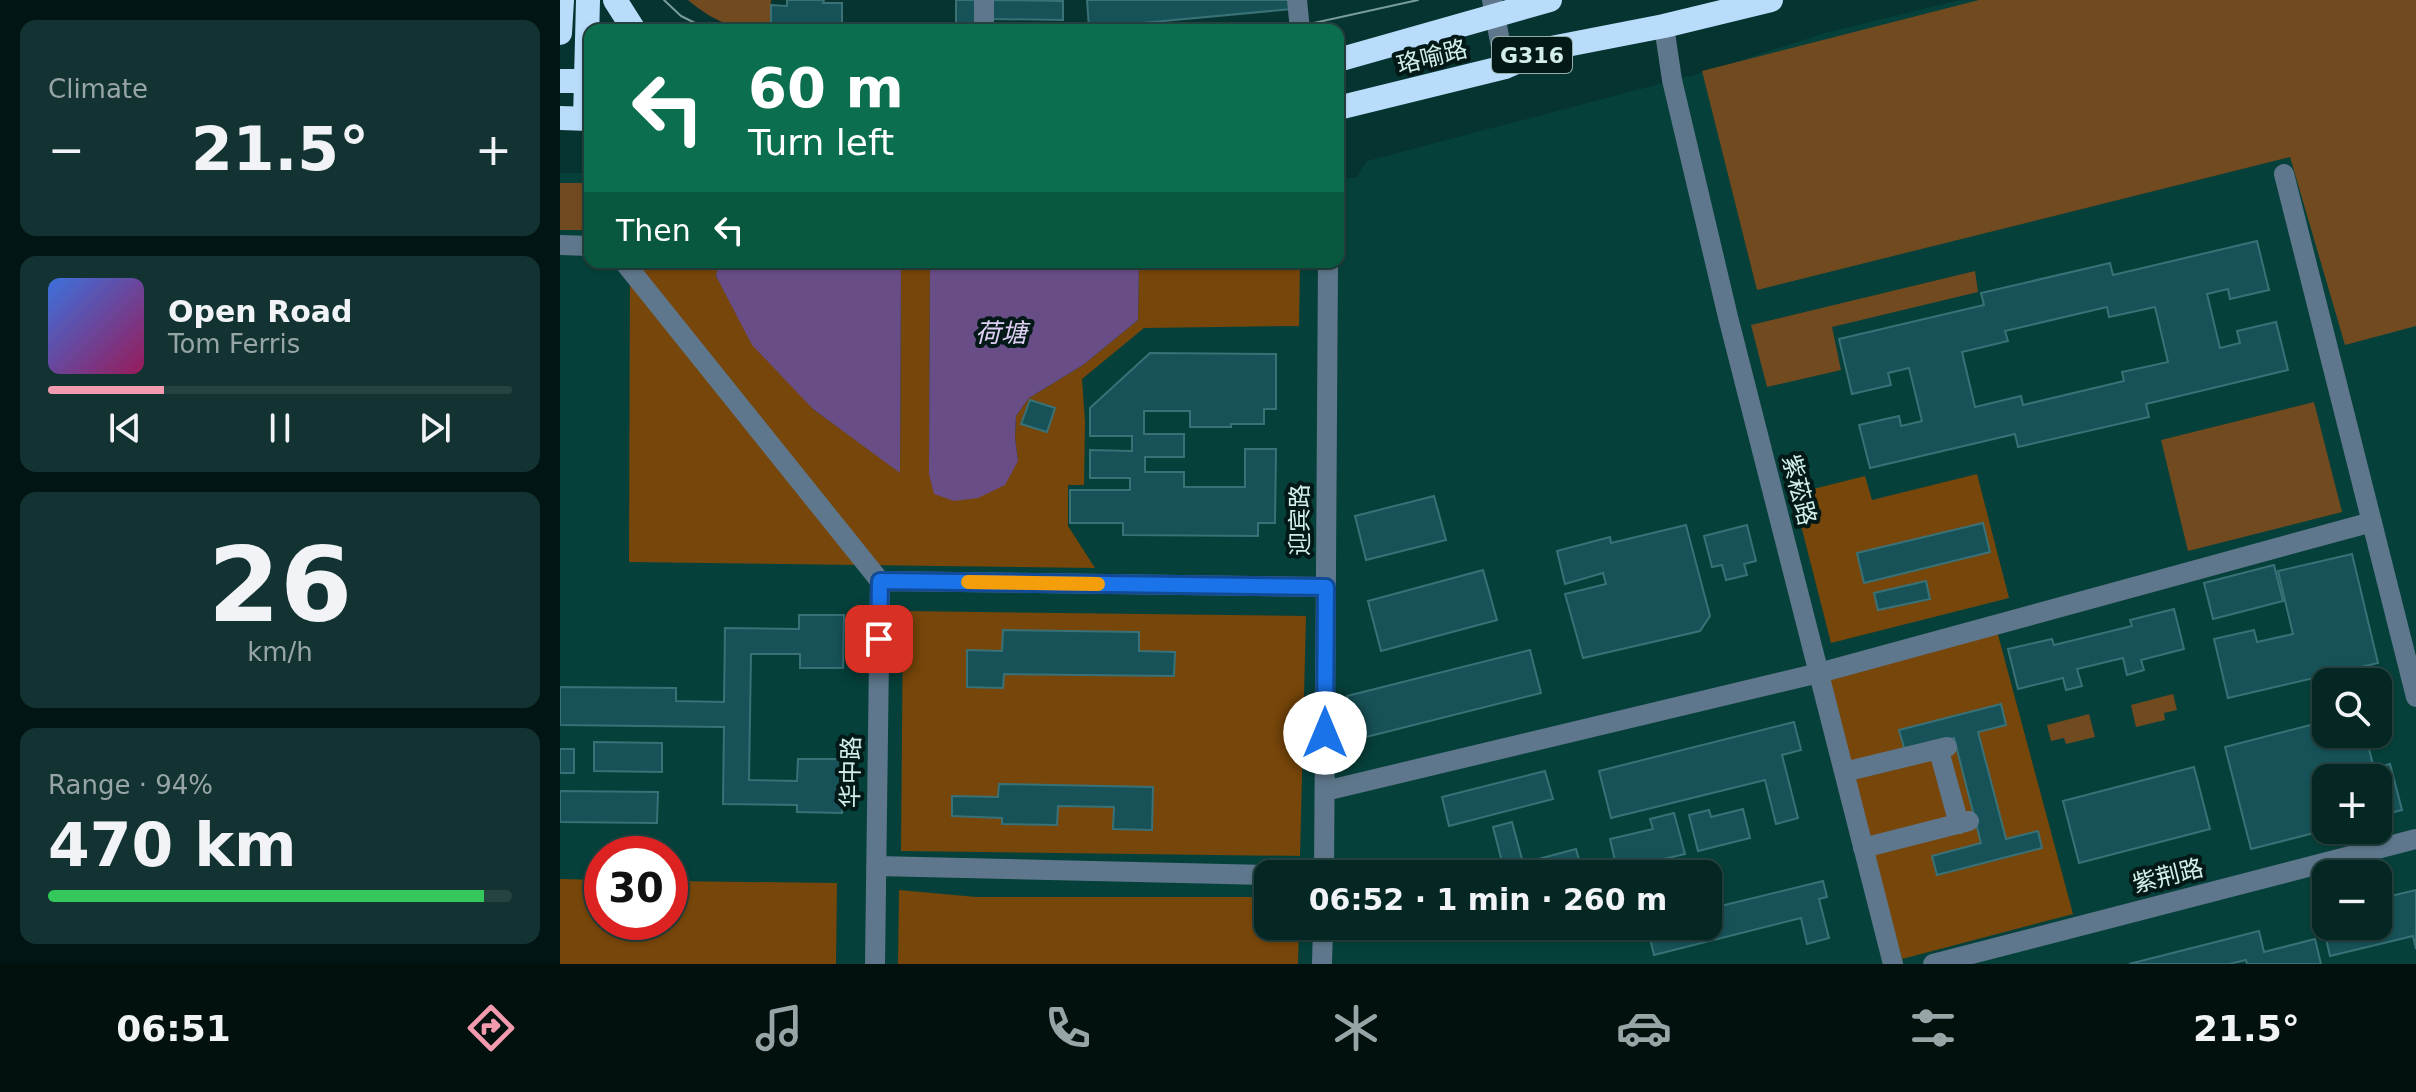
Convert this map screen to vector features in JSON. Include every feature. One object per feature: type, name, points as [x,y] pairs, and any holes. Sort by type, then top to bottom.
[{"type":"highway","points":[[560,33],[562,0]]},
{"type":"highway","points":[[588,0],[588,24]]},
{"type":"highway","points":[[615,0],[630,24]]},
{"type":"highway","name":"珞喻路","points":[[1344,58],[1493,7],[1550,0]]},
{"type":"highway","name":"珞喻路","points":[[1344,107],[1505,67],[1546,49],[1664,26],[1771,0]]},
{"type":"highway","points":[[560,81],[584,81]]},
{"type":"highway","points":[[560,118],[584,119]]},
{"type":"street","points":[[984,0],[984,24]]},
{"type":"street","points":[[1297,0],[1299,24]]},
{"type":"street","points":[[1493,7],[1505,67]]},
{"type":"street","name":"紫菘路","points":[[1664,26],[1672,80],[1728,317],[1893,964]]},
{"type":"street","points":[[2284,174],[2416,697]]},
{"type":"street","points":[[560,245],[584,246]]},
{"type":"street","points":[[629,268],[880,581],[1326,587]]},
{"type":"street","name":"迎宾路","points":[[1324,860],[1328,268]]},
{"type":"street","points":[[1325,791],[1819,673],[2372,522]]},
{"type":"street","name":"华中路","points":[[875,964],[880,581]]},
{"type":"street","points":[[1844,772],[1943,749],[1964,822],[1863,848]]},
{"type":"street","name":"紫荆路","points":[[1933,964],[2416,839]]},
{"type":"street","points":[[876,866],[1254,875]]},
{"type":"street","points":[[1322,964],[1323,940]]},
{"type":"shaded area","points":[[688,0],[771,0],[770,24],[730,24],[707,14]]},
{"type":"shaded area","points":[[1960,0],[2416,0],[2416,964],[560,964],[560,173],[584,173],[584,268],[1344,268],[1344,178],[1356,178],[1367,161],[1701,73],[1825,33]]},
{"type":"shaded area","points":[[1979,0],[2416,0],[2416,326],[2345,345],[2290,157],[1757,290],[1702,71]]},
{"type":"shaded area","points":[[560,183],[584,183],[584,230],[560,230]]},
{"type":"shaded area","points":[[630,268],[718,268],[716,277],[813,409],[900,472],[901,268],[930,268],[929,474],[1018,461],[1016,416],[1029,398],[1083,365],[1138,320],[1139,268],[1300,268],[1299,326],[1144,328],[1082,379],[1084,485],[1068,485],[1068,526],[1095,568],[629,562]]},
{"type":"shaded area","points":[[1975,271],[1978,292],[1832,327],[1841,370],[1767,387],[1751,325]]},
{"type":"shaded area","points":[[2314,402],[2342,512],[2188,551],[2161,440]]},
{"type":"shaded area","points":[[1977,474],[2009,598],[1831,643],[1793,494],[1865,476],[1872,500]]},
{"type":"shaded area","points":[[903,611],[1306,616],[1300,856],[901,851]]},
{"type":"shaded area","points":[[1997,631],[2073,914],[1902,959],[1826,677]]},
{"type":"shaded area","points":[[2173,694],[2177,710],[2164,713],[2165,720],[2136,727],[2131,705]]},
{"type":"shaded area","points":[[2089,714],[2095,737],[2066,744],[2064,738],[2051,741],[2047,725]]},
{"type":"shaded area","points":[[560,879],[584,880],[584,940],[688,940],[688,881],[837,883],[836,964],[560,964]]},
{"type":"shaded area","points":[[899,890],[976,897],[1254,897],[1254,940],[1299,940],[1298,964],[898,964]]},
{"type":"water","points":[[718,268],[901,268],[900,473],[813,409],[752,345],[716,276]]},
{"type":"water","name":"荷塘","points":[[930,268],[1139,268],[1138,320],[1083,365],[1029,398],[1016,416],[1018,461],[1005,485],[978,498],[954,501],[934,494],[929,474]]},
{"type":"building","points":[[787,0],[842,3],[842,24],[771,24],[771,5],[787,6]]},
{"type":"building","points":[[956,0],[976,0],[976,24],[956,24]]},
{"type":"building","points":[[990,0],[1063,1],[1063,20],[989,19]]},
{"type":"building","points":[[1087,0],[1291,0],[1292,9],[1132,24],[1089,24]]},
{"type":"building","points":[[2257,241],[2269,290],[2230,299],[2228,289],[2207,294],[2220,348],[2240,343],[2237,331],[2276,322],[2288,370],[2146,404],[2149,417],[2018,447],[2015,434],[1870,468],[1859,425],[1899,416],[1901,426],[1922,421],[1909,368],[1888,373],[1891,385],[1852,394],[1839,339],[1984,305],[1981,293],[2110,263],[2113,275]],"holes":[[[2107,307],[2109,317],[2155,307],[2168,362],[2122,372],[2124,381],[2023,405],[2021,396],[1975,407],[1962,352],[2008,341],[2005,331]]]},
{"type":"building","points":[[1150,353],[1276,354],[1276,409],[1264,409],[1264,424],[1190,427],[1190,411],[1144,411],[1144,434],[1184,434],[1184,457],[1145,457],[1145,472],[1184,472],[1184,487],[1245,487],[1245,449],[1276,449],[1275,523],[1258,523],[1258,536],[1123,535],[1123,523],[1070,523],[1070,490],[1130,490],[1130,478],[1090,478],[1090,450],[1132,451],[1132,436],[1090,436],[1090,408]]},
{"type":"building","points":[[1030,400],[1055,408],[1047,432],[1021,424]]},
{"type":"building","points":[[1434,496],[1446,540],[1366,560],[1355,516]]},
{"type":"building","points":[[1983,523],[1990,552],[1864,583],[1857,553]]},
{"type":"building","points":[[1686,525],[1710,616],[1700,631],[1583,658],[1565,594],[1606,584],[1603,573],[1565,584],[1557,551],[1610,537],[1611,543]]},
{"type":"building","points":[[1747,525],[1756,561],[1744,564],[1747,575],[1726,580],[1722,565],[1712,567],[1704,536]]},
{"type":"building","points":[[2352,554],[2378,663],[2357,668],[2312,668],[2312,678],[2228,698],[2214,639],[2254,630],[2257,642],[2293,634],[2278,571]]},
{"type":"building","points":[[2274,565],[2283,601],[2213,619],[2204,583]]},
{"type":"building","points":[[1483,570],[1497,620],[1381,651],[1368,601]]},
{"type":"building","points":[[1926,581],[1930,599],[1878,610],[1874,593]]},
{"type":"building","points":[[2174,609],[2184,649],[2141,660],[2144,670],[2127,675],[2123,658],[2077,669],[2082,686],[2066,690],[2063,678],[2018,689],[2008,649],[2052,639],[2054,645],[2132,626],[2130,620]]},
{"type":"building","points":[[799,615],[844,615],[843,668],[800,668],[800,654],[751,654],[749,780],[797,781],[798,759],[843,759],[842,813],[797,812],[797,805],[723,804],[724,727],[560,725],[560,687],[676,688],[676,701],[724,702],[725,628],[799,629]]},
{"type":"building","points":[[1003,630],[1139,632],[1139,651],[1175,652],[1174,676],[1004,674],[1003,688],[967,687],[967,650],[1002,651]]},
{"type":"building","points":[[1530,650],[1541,693],[1358,739],[1347,696]]},
{"type":"building","points":[[2001,704],[2006,725],[1978,732],[2006,839],[2038,831],[2042,848],[1937,875],[1932,856],[1981,843],[1954,738],[1905,751],[1899,730]]},
{"type":"building","points":[[1794,722],[1801,750],[1782,755],[1798,818],[1776,824],[1765,780],[1611,818],[1599,771]]},
{"type":"building","points":[[2312,725],[2312,748],[2369,748],[2373,764],[2312,764],[2312,834],[2251,849],[2225,747]]},
{"type":"building","points":[[594,742],[662,743],[662,772],[594,771]]},
{"type":"building","points":[[560,749],[574,749],[574,773],[560,773]]},
{"type":"building","points":[[2194,767],[2210,829],[2079,863],[2063,801]]},
{"type":"building","points":[[1545,771],[1553,799],[1449,826],[1442,797]]},
{"type":"building","points":[[2392,772],[2402,810],[2392,812]]},
{"type":"building","points":[[999,784],[1153,787],[1152,830],[1113,829],[1114,807],[1058,806],[1057,825],[1002,824],[1002,818],[952,816],[952,796],[998,797]]},
{"type":"building","points":[[560,791],[658,792],[657,823],[560,822]]},
{"type":"building","points":[[1743,809],[1750,838],[1698,851],[1689,815],[1709,810],[1711,817]]},
{"type":"building","points":[[1674,813],[1685,854],[1660,860],[1615,860],[1610,839],[1653,829],[1650,819]]},
{"type":"building","points":[[1512,822],[1522,860],[1501,860],[1493,827]]},
{"type":"building","points":[[1576,849],[1579,860],[1534,860]]},
{"type":"building","points":[[1823,881],[1827,897],[1819,899],[1829,938],[1807,944],[1801,918],[1722,938],[1722,906]]},
{"type":"building","points":[[2416,890],[2416,949],[2413,936],[2330,956],[2326,940],[2392,940],[2392,896]]},
{"type":"building","points":[[2259,931],[2264,952],[2315,940],[2321,964],[2247,964],[2246,960],[2229,964],[2129,964]]},
{"type":"building","points":[[1650,940],[1714,940],[1654,955]]},
{"type":"tram line","points":[[664,0],[681,16],[697,24]]},
{"type":"tram line","points":[[1309,24],[1418,0]]},
{"type":"slow traffic","points":[[968,582],[1098,584]]},
{"type":"route","points":[[879,639],[880,581],[1326,587],[1325,733]]}]
